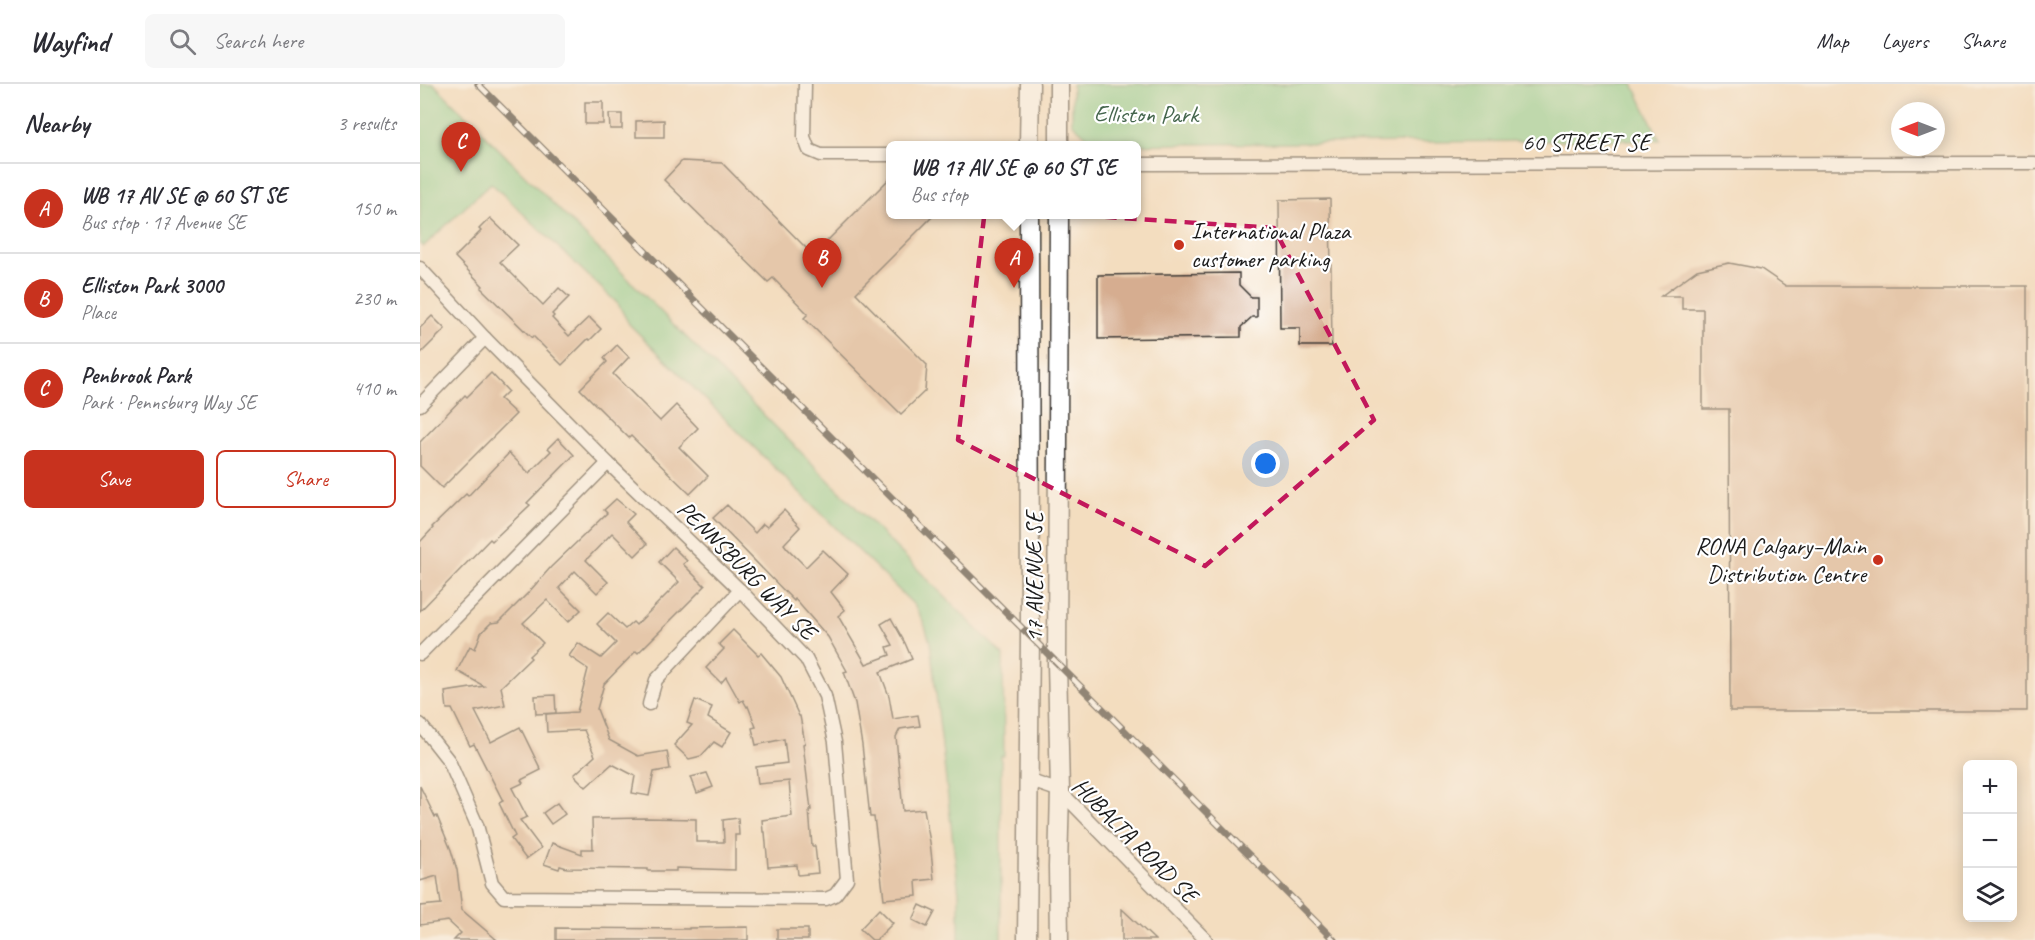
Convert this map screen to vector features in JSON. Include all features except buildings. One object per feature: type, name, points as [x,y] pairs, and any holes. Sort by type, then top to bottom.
[{"type":"main road","points":[[1029,141],[1030,84]]},
{"type":"main road","points":[[1059,84],[1059,141]]},
{"type":"main road","name":"17 AVENUE SE","points":[[1027,940],[1030,637],[1029,219]]},
{"type":"main road","name":"17 AVENUE SE","points":[[1059,219],[1057,663],[1060,791],[1059,940]]},
{"type":"street","points":[[804,84],[804,137],[809,150],[821,155],[886,155]]},
{"type":"street","name":"60 STREET SE","points":[[1141,164],[2035,163]]},
{"type":"street","name":"PENNSBURG WAY SE","points":[[420,268],[608,463],[740,590],[806,659],[825,696],[835,742],[847,879],[835,894],[826,899],[504,897],[492,883],[477,825],[449,761],[420,724]]},
{"type":"street","points":[[420,405],[485,338]]},
{"type":"street","points":[[420,654],[608,463]]},
{"type":"street","points":[[649,704],[656,680],[740,590]]},
{"type":"street","name":"HUBALTA ROAD SE","points":[[1028,780],[1060,791],[1206,940]]},
{"type":"highlighted area","points":[[985,209],[1274,228],[1374,420],[1205,566],[958,440]]},
{"type":"green space","points":[[420,84],[434,84],[1003,655],[1001,940],[959,940],[959,894],[930,642],[924,623],[914,605],[629,324],[618,304],[491,183],[423,247],[420,244]]},
{"type":"green space","name":"Elliston Park","points":[[1072,84],[1633,84],[1660,140],[1141,145],[1141,141],[1092,141],[1072,123]]},
{"type":"railway","points":[[478,84],[1334,940]]},
{"type":"place","name":"Penbrook Park","points":[[461,172]]},
{"type":"place","name":"International Plaza customer parking","points":[[1179,245]]},
{"type":"place","name":"Elliston Park 3000","points":[[822,288]]},
{"type":"place","name":"WB 17 AV SE @ 60 ST SE","points":[[1014,288]]},
{"type":"place","name":"RONA Calgary–Main Distribution Centre","points":[[1878,560]]}]
